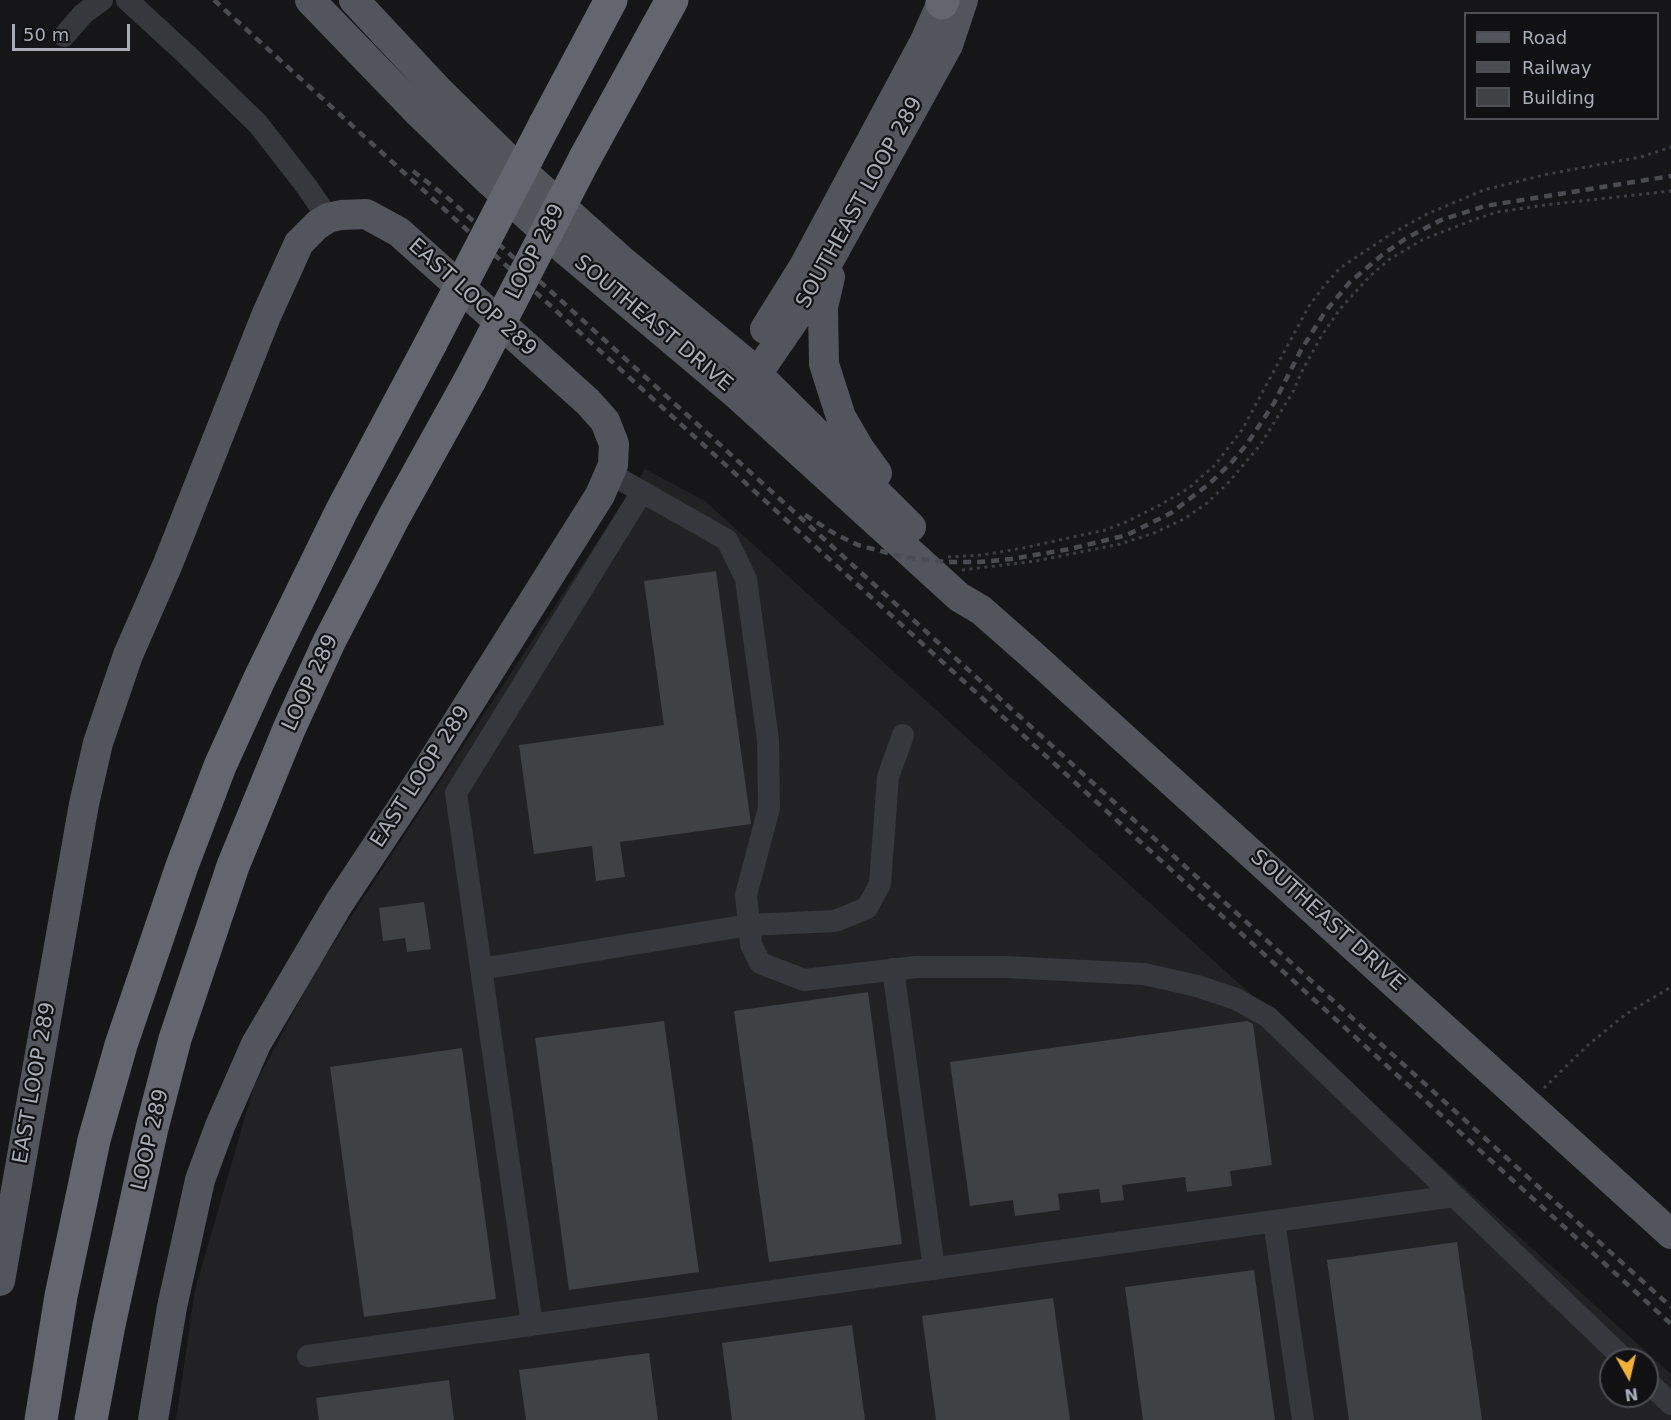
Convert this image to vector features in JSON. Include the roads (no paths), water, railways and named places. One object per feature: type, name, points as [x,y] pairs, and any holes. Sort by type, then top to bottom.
[{"type":"highway","points":[[41,1420],[61,1296],[94,1140],[124,1034],[178,876],[220,766],[342,510],[611,0]]},
{"type":"highway","name":"LOOP 289","points":[[91,1420],[109,1325],[152,1128],[175,1039],[234,866],[289,729],[329,642],[395,514],[470,380],[585,158],[672,0]]},
{"type":"highway","points":[[650,40],[680,0]]},
{"type":"highway","points":[[104,1420],[109,1325]]},
{"type":"main road","name":"SOUTHEAST DRIVE","points":[[310,0],[419,113],[487,179],[564,249],[740,378],[914,531],[970,587],[981,610]]},
{"type":"main road","name":"SOUTHEAST DRIVE","points":[[354,0],[439,91],[504,155],[620,259],[959,597],[981,610],[1671,1234]]},
{"type":"main road","name":"SOUTHEAST LOOP 289","points":[[740,378],[803,268],[948,1]]},
{"type":"main road","name":"SOUTHEAST LOOP 289","points":[[740,378],[805,304],[842,240],[948,45],[948,1]]},
{"type":"main road","name":"EAST LOOP 289","points":[[0,1281],[84,804],[98,743],[128,655],[167,566],[266,316],[299,243],[327,218],[366,214],[399,232],[588,402],[605,421],[614,444],[614,465],[600,495],[449,736],[339,903],[256,1044],[220,1126],[200,1180],[172,1307],[153,1420]]},
{"type":"main road","points":[[842,240],[823,307],[824,364],[842,417],[859,448],[898,500],[914,531]]},
{"type":"street","points":[[64,36],[83,14],[102,0]]},
{"type":"street","points":[[128,0],[258,124],[307,187],[327,218]]},
{"type":"street","points":[[609,474],[727,540],[746,579],[768,751],[769,808],[746,896],[750,944],[760,963],[804,980],[916,967],[1006,967],[1144,974],[1197,986],[1236,999],[1268,1017],[1612,1348]]},
{"type":"street","points":[[532,1325],[456,793],[642,492]]},
{"type":"street","points":[[481,969],[749,925],[835,921],[867,908],[880,884],[888,777],[903,735]]},
{"type":"street","points":[[893,969],[934,1269]]},
{"type":"street","points":[[308,1356],[1454,1196]]},
{"type":"street","points":[[1274,1221],[1303,1420]]},
{"type":"street","points":[[1659,1392],[1671,1404]]},
{"type":"railway","points":[[214,0],[1671,1324]]},
{"type":"railway","points":[[413,171],[449,199],[1671,1307]]},
{"type":"railway","points":[[805,515],[858,545],[903,557],[946,562],[1011,559],[1070,549],[1127,535],[1171,513],[1209,484],[1231,463],[1247,444],[1274,403],[1301,350],[1325,312],[1350,282],[1405,239],[1441,220],[1485,206],[1671,176]]}]
